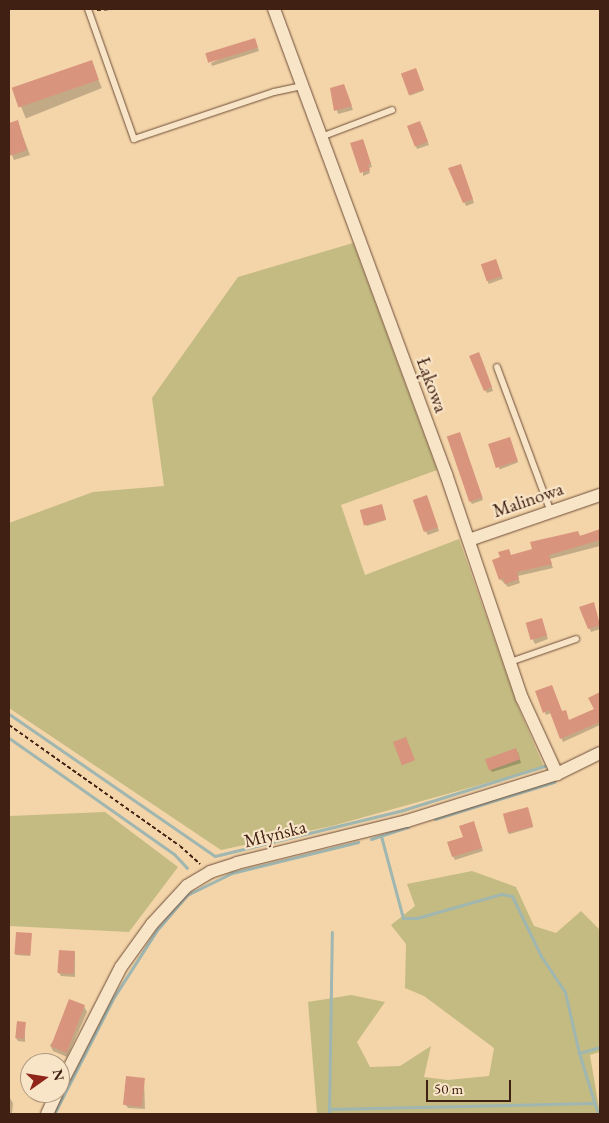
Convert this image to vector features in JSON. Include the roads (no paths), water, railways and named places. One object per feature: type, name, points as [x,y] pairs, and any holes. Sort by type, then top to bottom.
[{"type":"street","name":"Łąkowa","points":[[274,9],[468,540],[522,698],[557,774]]},
{"type":"street","name":"Malinowa","points":[[468,540],[600,495]]},
{"type":"street","name":"Młyńska","points":[[70,1066],[121,967],[152,924],[188,886],[210,872],[407,821],[557,774],[600,753]]},
{"type":"lane","points":[[88,9],[134,139],[274,92],[303,86]]},
{"type":"lane","points":[[321,137],[392,110]]},
{"type":"lane","points":[[497,367],[551,512]]},
{"type":"lane","points":[[510,662],[576,639]]},
{"type":"waterway","points":[[9,714],[215,856],[403,810],[544,766]]},
{"type":"waterway","points":[[9,738],[174,854],[187,868]]},
{"type":"waterway","points":[[435,819],[554,782]]},
{"type":"waterway","points":[[371,839],[408,827]]},
{"type":"waterway","points":[[381,836],[403,918],[417,918],[501,894],[512,896],[541,956],[565,992],[579,1053],[598,1114]]},
{"type":"waterway","points":[[54,1114],[114,997],[157,930],[187,895],[232,873],[358,842]]},
{"type":"waterway","points":[[329,1114],[332,932]]},
{"type":"waterway","points":[[579,1053],[600,1047]]},
{"type":"waterway","points":[[329,1109],[594,1103]]}]
